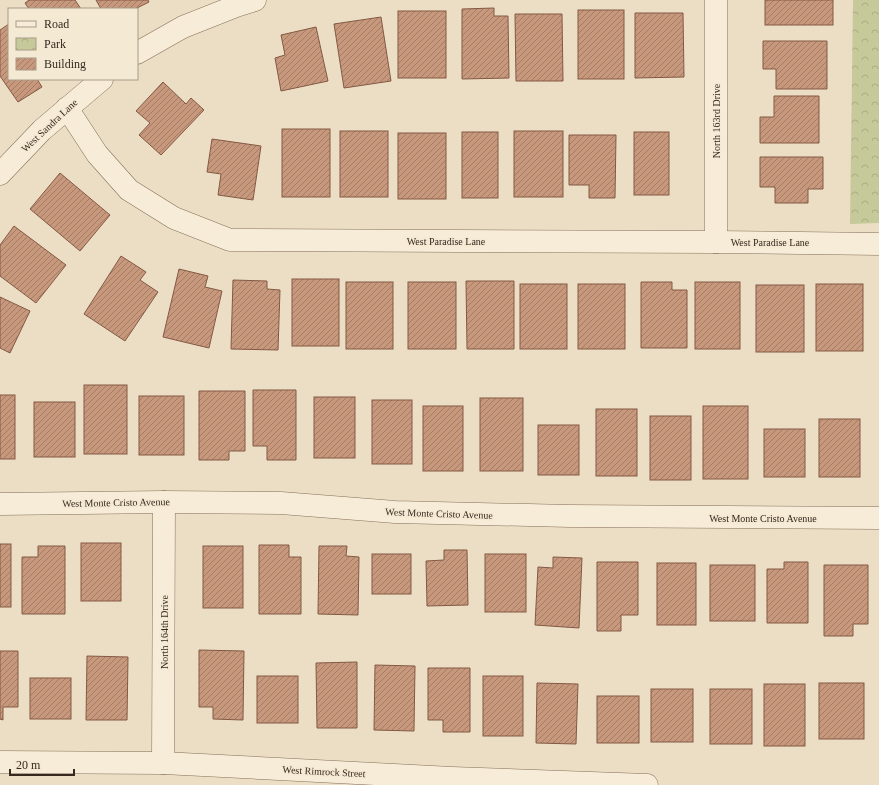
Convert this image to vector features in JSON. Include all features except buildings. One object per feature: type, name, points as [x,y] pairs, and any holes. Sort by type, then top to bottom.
[{"type":"street","points":[[138,52],[183,27],[255,0]]},
{"type":"street","name":"North 163rd Drive","points":[[716,0],[716,242]]},
{"type":"street","name":"West Sandra Lane","points":[[0,174],[42,130],[101,80]]},
{"type":"street","name":"West Paradise Lane","points":[[67,108],[97,154],[129,190],[174,218],[230,240],[879,244]]},
{"type":"street","name":"West Monte Cristo Avenue","points":[[0,504],[164,502],[280,503],[403,512],[570,516],[879,518]]},
{"type":"street","name":"North 164th Drive","points":[[164,502],[164,763]]},
{"type":"street","name":"West Rimrock Street","points":[[0,762],[164,763],[452,778],[647,785]]},
{"type":"green space","points":[[853,0],[879,0],[879,223],[850,224]]}]
